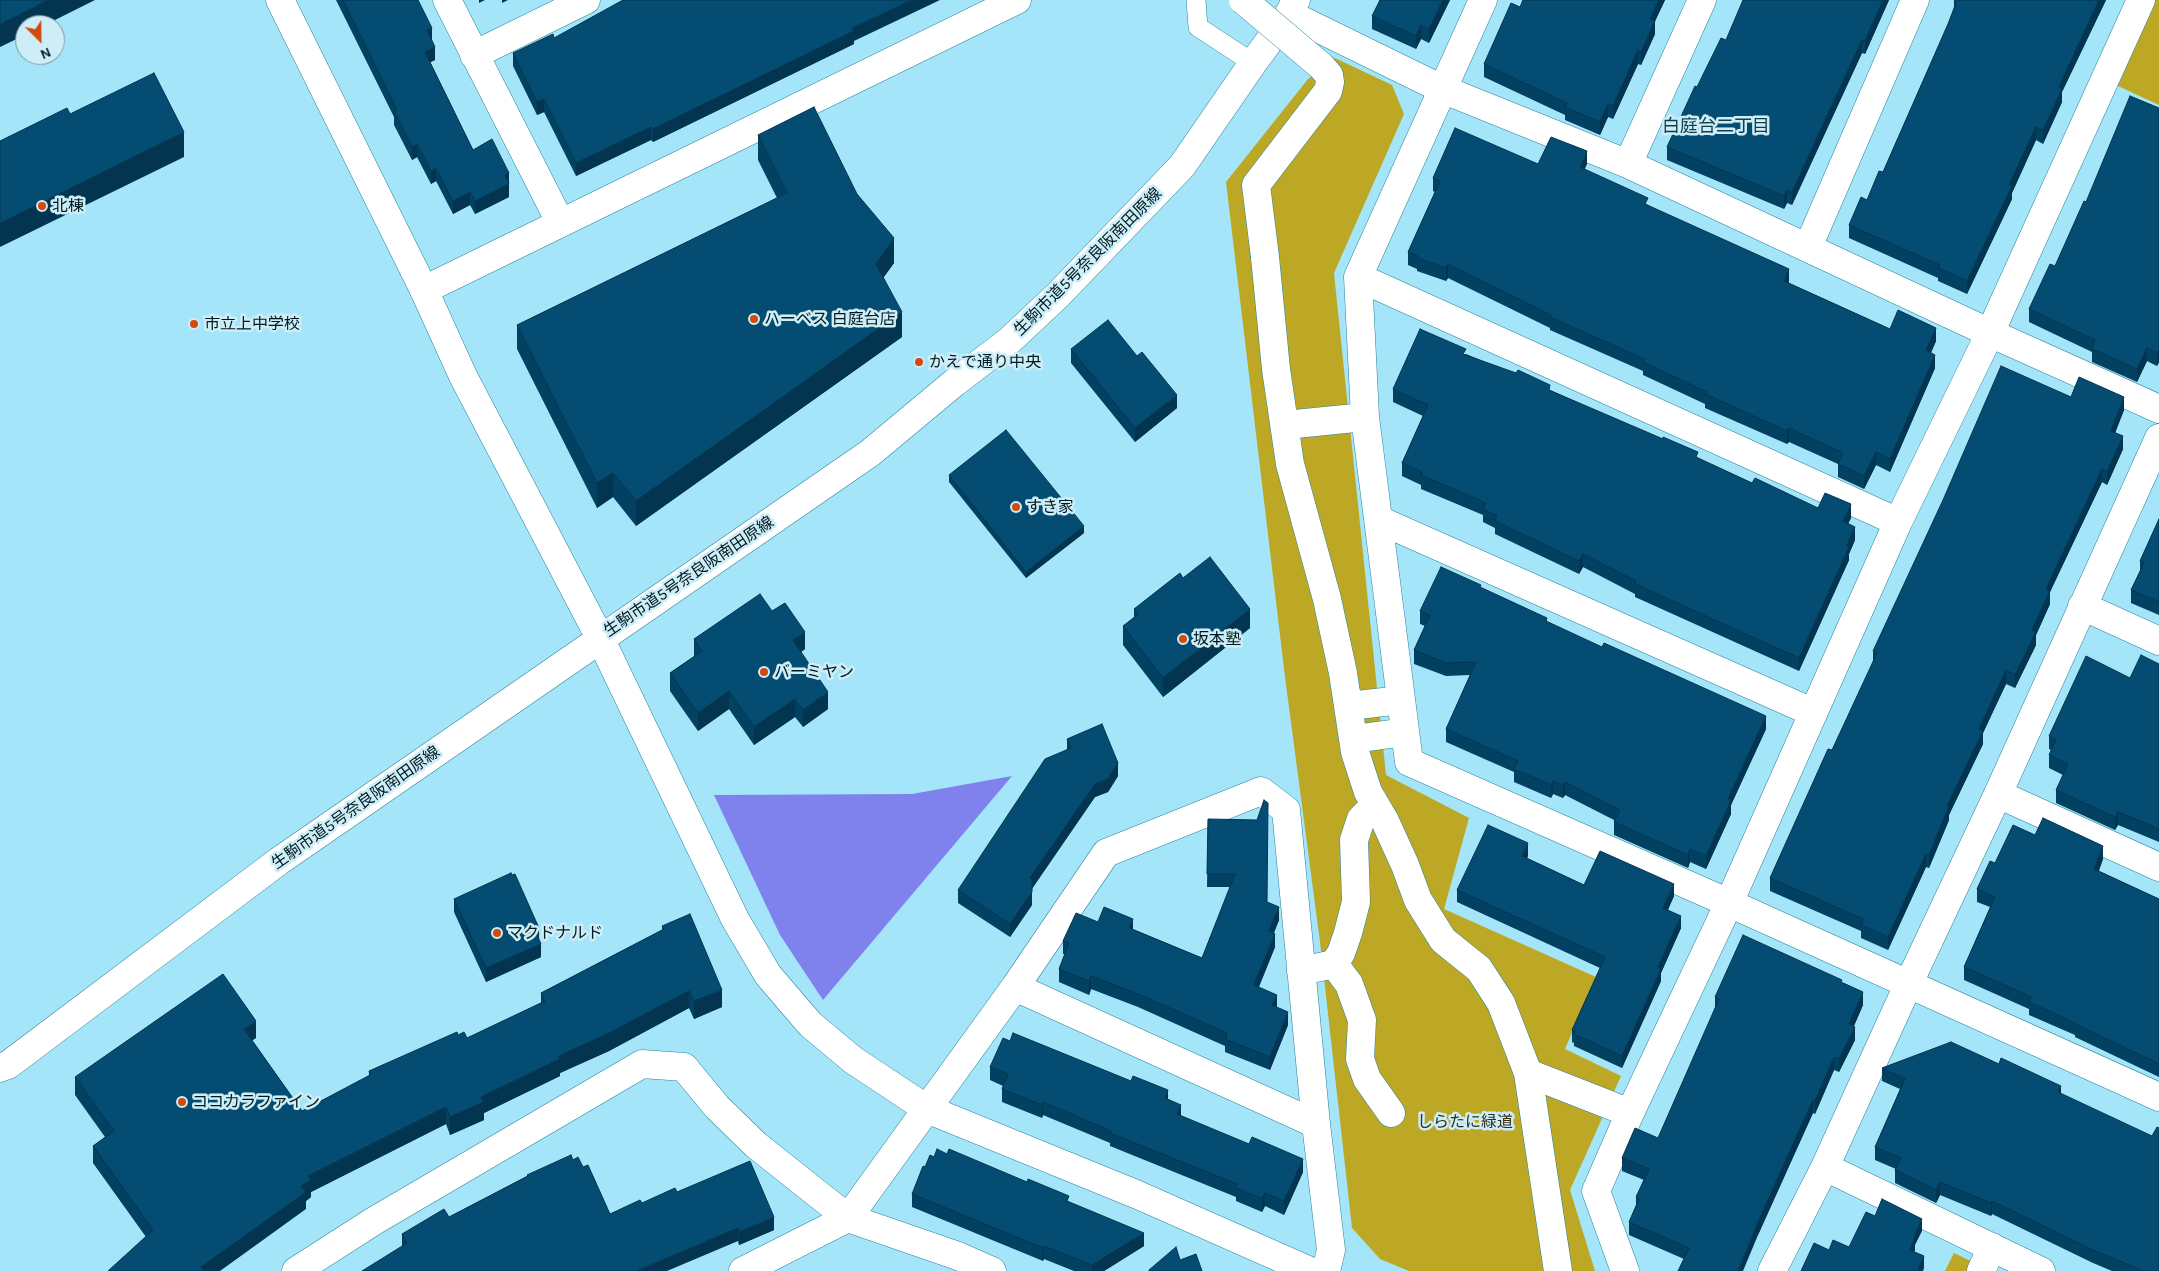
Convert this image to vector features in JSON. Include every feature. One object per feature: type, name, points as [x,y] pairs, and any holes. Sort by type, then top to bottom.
[{"type":"street","points":[[280,0],[424,290],[463,376],[600,638],[734,919],[768,974],[810,1024],[853,1060],[926,1109],[1138,1195],[1310,1271]]},
{"type":"street","points":[[447,0],[560,222]]},
{"type":"street","points":[[474,54],[586,0]]},
{"type":"street","points":[[424,290],[1018,0]]},
{"type":"street","points":[[1243,0],[1321,66],[1329,75],[1328,91],[1256,185],[1276,369],[1290,464],[1327,600],[1355,752],[1368,792],[1405,864],[1418,900],[1443,940],[1479,970],[1502,1003],[1528,1073],[1558,1271]]},
{"type":"street","points":[[1484,0],[1358,277],[1365,417],[1409,762],[1729,903],[2159,1097]]},
{"type":"street","points":[[1628,164],[1702,0]]},
{"type":"street","points":[[1808,247],[1915,0]]},
{"type":"street","points":[[1625,1271],[1596,1191],[1630,1113],[1729,903],[1812,712],[1898,522],[1990,333],[2141,0]]},
{"type":"street","points":[[1293,7],[1442,89],[1628,164],[1990,333],[2159,409]]},
{"type":"street","name":"生駒市道5号奈良阪南田原線","points":[[0,1068],[8,1065],[279,861],[870,453],[954,383],[1010,341],[1058,295],[1182,166],[1293,7]]},
{"type":"street","points":[[1358,277],[1898,522]]},
{"type":"street","points":[[1285,425],[1365,417]]},
{"type":"street","points":[[1772,1271],[1825,1167],[1998,794],[2159,438]]},
{"type":"street","points":[[1378,520],[1812,712]]},
{"type":"street","points":[[2082,606],[2159,641]]},
{"type":"street","points":[[1348,706],[1401,700]]},
{"type":"street","points":[[1354,739],[1405,732]]},
{"type":"street","points":[[743,1271],[848,1218],[1015,987],[1106,853],[1261,791],[1286,810],[1316,1124],[1331,1250],[1326,1271]]},
{"type":"street","points":[[1998,794],[2159,867]]},
{"type":"street","points":[[1334,964],[1348,933],[1356,902],[1354,840],[1361,819],[1376,805]]},
{"type":"street","points":[[1301,971],[1334,964]]},
{"type":"street","points":[[1334,964],[1349,984],[1362,1020],[1360,1059],[1367,1078],[1391,1113]]},
{"type":"street","points":[[1015,987],[1316,1124]]},
{"type":"street","points":[[296,1271],[374,1221],[642,1064],[684,1067],[717,1107],[756,1145],[848,1218],[958,1256],[992,1271]]},
{"type":"street","points":[[1528,1073],[1630,1113]]},
{"type":"street","points":[[1825,1167],[1986,1259],[2028,1268]]},
{"type":"lane","points":[[1196,0],[1198,27],[1253,63]]},
{"type":"green space","points":[[2155,0],[2159,0],[2159,105],[2116,85]]},
{"type":"green space","name":"しらたに緑道","points":[[1335,58],[1392,85],[1404,114],[1334,273],[1386,775],[1469,818],[1444,909],[1596,977],[1565,1049],[1621,1076],[1570,1190],[1595,1271],[1409,1271],[1380,1259],[1352,1228],[1320,942],[1285,677],[1226,182],[1308,79]]},
{"type":"green space","points":[[1954,1253],[1983,1267],[1992,1271],[1945,1271]]},
{"type":"shaded area","points":[[1012,776],[823,1000],[780,935],[714,795],[912,794]]},
{"type":"building","points":[[0,0],[48,0],[15,15],[0,24]]},
{"type":"building","points":[[343,0],[418,0],[432,28],[427,30],[435,47],[425,52],[473,150],[492,139],[509,173],[505,175],[509,184],[475,201],[470,192],[453,201],[436,168],[431,171],[417,144],[412,147],[394,111],[397,110]]},
{"type":"building","points":[[623,0],[912,0],[852,28],[854,31],[653,129],[651,127],[576,163],[544,99],[537,102],[513,53],[553,34],[554,38]]},
{"type":"building","points":[[1380,0],[1443,0],[1429,29],[1421,25],[1416,36],[1372,16]]},
{"type":"building","points":[[1523,0],[1659,0],[1650,19],[1655,21],[1641,52],[1638,50],[1613,106],[1608,104],[1600,122],[1565,107],[1567,103],[1484,64],[1511,3],[1520,7]]},
{"type":"building","points":[[1743,0],[1883,0],[1865,41],[1862,40],[1792,192],[1787,190],[1784,196],[1667,147],[1695,86],[1697,87],[1721,38],[1726,40]]},
{"type":"building","points":[[1955,0],[2099,0],[2059,87],[2062,89],[2043,130],[2036,127],[2009,185],[2012,186],[1967,281],[1938,268],[1940,265],[1849,225],[1861,197],[1867,200],[1879,171],[1883,172],[1948,24],[1956,3],[1954,2]]},
{"type":"building","name":"北棟","points":[[154,73],[184,132],[0,223],[0,141],[67,108],[70,114]]},
{"type":"building","points":[[2130,96],[2159,108],[2159,349],[2157,353],[2147,348],[2137,369],[2092,349],[2095,340],[2029,309],[2050,264],[2055,266],[2084,201],[2086,202]]},
{"type":"building","points":[[814,107],[857,194],[894,238],[876,264],[902,312],[636,501],[613,473],[597,483],[517,325],[787,193],[758,135]]},
{"type":"building","points":[[1455,128],[1538,164],[1551,137],[1587,151],[1580,167],[1648,198],[1645,204],[1789,269],[1784,281],[1890,329],[1898,310],[1936,328],[1926,350],[1935,355],[1890,459],[1876,452],[1864,476],[1838,464],[1843,453],[1789,428],[1787,431],[1705,394],[1707,392],[1643,362],[1644,359],[1550,317],[1551,315],[1448,264],[1446,268],[1417,258],[1418,256],[1408,252],[1440,181],[1433,178]]},
{"type":"building","points":[[1108,320],[1137,356],[1142,352],[1177,395],[1135,428],[1071,349]]},
{"type":"building","points":[[1420,329],[1466,349],[1463,354],[1516,373],[1518,370],[1550,385],[1549,390],[1698,452],[1696,457],[1752,483],[1755,478],[1818,508],[1825,493],[1851,504],[1843,521],[1855,527],[1847,545],[1849,547],[1799,658],[1635,584],[1636,581],[1583,554],[1579,561],[1495,521],[1497,516],[1483,509],[1486,503],[1421,475],[1422,472],[1402,463],[1428,405],[1393,389]]},
{"type":"building","points":[[2001,366],[2071,397],[2079,377],[2124,397],[2111,431],[2123,436],[2107,472],[2102,469],[2046,589],[2050,591],[2032,630],[2036,632],[2015,675],[2006,670],[1979,729],[1983,731],[1947,806],[1949,806],[1929,855],[1926,854],[1888,937],[1861,925],[1863,919],[1770,878],[1828,749],[1832,750],[1877,653],[1873,651],[1943,500]]},
{"type":"building","name":"すき家","points":[[1006,430],[1084,526],[1026,572],[949,475]]},
{"type":"building","points":[[2159,519],[2159,602],[2131,590],[2144,563],[2140,561]]},
{"type":"building","name":"坂本塾","points":[[1210,557],[1250,609],[1163,678],[1123,626],[1139,614],[1134,609],[1180,573],[1183,578]]},
{"type":"building","points":[[1441,567],[1481,585],[1480,587],[1547,618],[1546,621],[1602,647],[1604,643],[1766,716],[1728,799],[1731,801],[1706,856],[1690,849],[1688,855],[1614,822],[1620,810],[1565,782],[1563,785],[1553,781],[1551,785],[1514,769],[1518,761],[1446,729],[1476,662],[1446,663],[1414,650],[1430,615],[1420,611]]},
{"type":"building","points":[[760,594],[772,611],[785,603],[805,632],[793,640],[828,692],[803,710],[795,699],[754,727],[729,691],[698,713],[670,673],[702,651],[694,639]]},
{"type":"building","points":[[2141,655],[2159,664],[2159,829],[2118,812],[2115,817],[2056,790],[2068,764],[2049,755],[2056,740],[2049,736],[2086,656],[2130,678]]},
{"type":"building","points":[[1102,724],[1118,763],[1108,779],[1095,784],[1030,878],[1032,879],[1032,892],[1010,924],[958,890],[1045,759],[1071,748],[1067,739]]},
{"type":"building","points":[[1264,800],[1268,803],[1267,902],[1279,907],[1269,931],[1275,934],[1254,985],[1277,995],[1272,1005],[1288,1012],[1270,1057],[1225,1039],[1227,1033],[1138,994],[1091,976],[1089,981],[1059,969],[1069,943],[1063,941],[1076,913],[1098,922],[1104,907],[1133,919],[1129,928],[1202,958],[1235,874],[1207,874],[1208,819],[1257,820]]},
{"type":"building","points":[[2043,818],[2103,846],[2094,869],[2159,899],[2159,1064],[2029,1002],[2031,997],[1964,967],[1995,897],[1977,889],[1990,861],[1995,863],[2013,825],[2035,835]]},
{"type":"building","points":[[1488,825],[1528,843],[1522,856],[1584,885],[1600,851],[1674,884],[1663,908],[1681,916],[1658,967],[1661,969],[1622,1056],[1574,1034],[1575,1031],[1572,1030],[1605,957],[1457,890]]},
{"type":"building","name":"マクドナルド","points":[[511,873],[512,875],[515,874],[539,928],[535,930],[541,944],[486,968],[454,899]]},
{"type":"building","points":[[690,914],[722,990],[694,1001],[689,991],[609,1033],[559,1056],[560,1059],[481,1097],[484,1102],[450,1117],[446,1107],[308,1176],[311,1180],[301,1186],[306,1192],[201,1267],[204,1271],[108,1271],[153,1230],[93,1146],[114,1131],[75,1077],[223,974],[256,1021],[244,1029],[302,1111],[370,1075],[369,1071],[457,1032],[458,1035],[464,1032],[467,1038],[545,1001],[541,993],[664,929],[662,926]]},
{"type":"building","points":[[1743,935],[1842,980],[1841,982],[1863,992],[1849,1024],[1855,1027],[1839,1059],[1834,1057],[1815,1101],[1813,1100],[1738,1271],[1678,1271],[1689,1248],[1629,1222],[1639,1199],[1636,1197],[1649,1169],[1622,1158],[1635,1128],[1658,1138],[1719,999],[1715,997]]},
{"type":"building","points":[[1013,1033],[1131,1081],[1133,1076],[1168,1090],[1165,1098],[1181,1105],[1177,1114],[1249,1144],[1252,1137],[1303,1159],[1284,1201],[1265,1193],[1262,1199],[1236,1188],[1237,1184],[1110,1133],[1111,1131],[1043,1102],[1042,1105],[1002,1089],[1008,1074],[990,1067],[1003,1038],[1010,1041]]},
{"type":"building","points":[[1951,1042],[1999,1064],[2001,1058],[2061,1086],[2058,1092],[2152,1136],[2157,1127],[2159,1128],[2159,1271],[2143,1271],[2093,1250],[1992,1201],[1991,1203],[1940,1182],[1936,1190],[1895,1170],[1901,1158],[1875,1147],[1905,1079],[1882,1068]]},
{"type":"building","points":[[937,1149],[947,1154],[949,1149],[1027,1182],[1028,1179],[1069,1196],[1067,1201],[1144,1233],[1092,1265],[1044,1246],[1043,1248],[912,1194],[923,1166],[925,1167],[930,1155],[934,1157]]},
{"type":"building","points":[[571,1155],[573,1160],[578,1157],[583,1167],[588,1165],[610,1214],[640,1200],[642,1203],[675,1188],[677,1192],[750,1161],[774,1217],[739,1232],[738,1228],[636,1271],[362,1271],[407,1243],[402,1234],[444,1209],[449,1217],[527,1175]]},
{"type":"building","points":[[1882,1199],[1922,1219],[1910,1250],[1924,1256],[1917,1271],[1801,1271],[1814,1243],[1829,1250],[1833,1240],[1849,1247],[1866,1212],[1875,1216]]},
{"type":"building","points":[[1176,1247],[1180,1260],[1196,1254],[1202,1271],[1149,1271],[1149,1270]]},
{"type":"place","name":"北棟","points":[[42,206]]},
{"type":"place","name":"ハーベス 白庭台店","points":[[754,319]]},
{"type":"place","name":"市立上中学校","points":[[194,324]]},
{"type":"place","name":"かえで通り中央","points":[[919,362]]},
{"type":"place","name":"すき家","points":[[1016,507]]},
{"type":"place","name":"坂本塾","points":[[1183,639]]},
{"type":"place","name":"バーミヤン","points":[[764,672]]},
{"type":"place","name":"マクドナルド","points":[[497,933]]},
{"type":"place","name":"ココカラファイン","points":[[182,1102]]},
{"type":"district","name":"白庭台二丁目","points":[[1716,127]]}]
